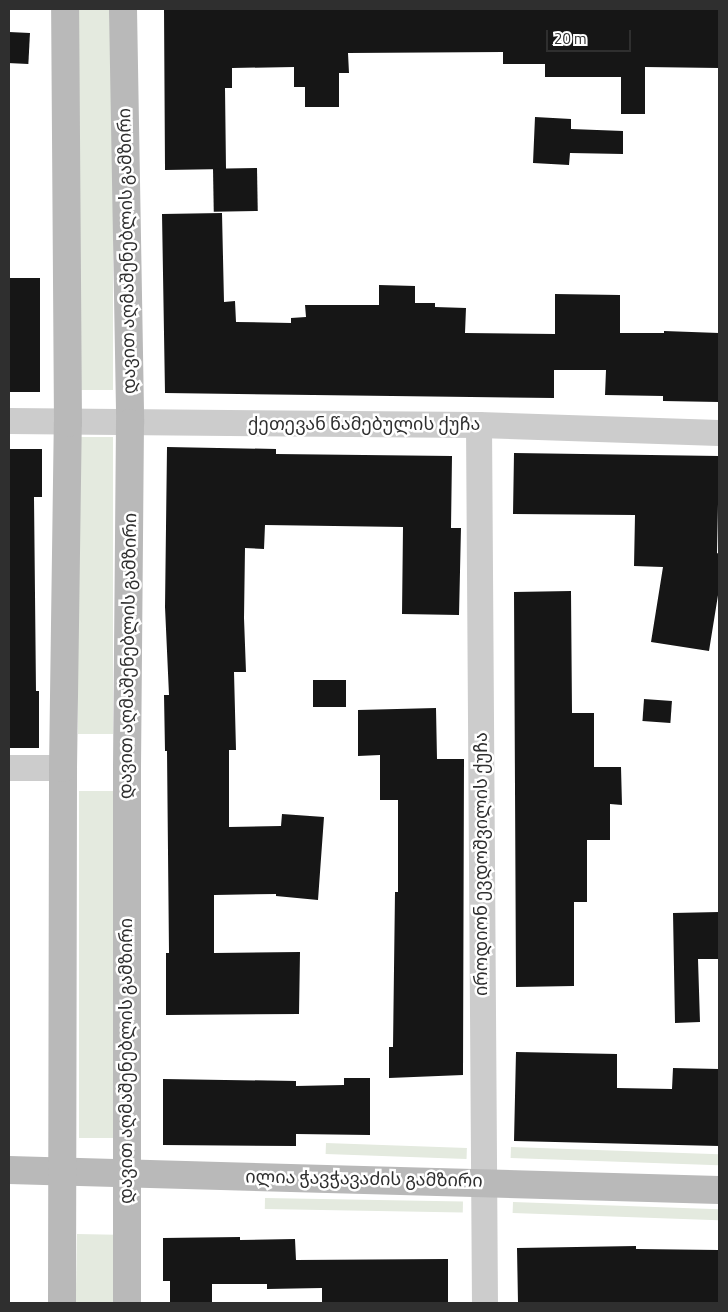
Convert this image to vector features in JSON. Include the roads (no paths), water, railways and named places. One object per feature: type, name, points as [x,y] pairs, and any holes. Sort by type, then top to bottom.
[{"type":"street","points":[[62,1303],[63,768],[68,423],[65,9]]},
{"type":"street","name":"დავით აღმაშენებლის გამზირი","points":[[123,9],[130,423],[127,1303]]},
{"type":"street","name":"ქეთევან წამებულის ქუჩა","points":[[9,422],[479,425],[719,433]]},
{"type":"street","name":"იროდიონ ევდოშვილის ქუჩა","points":[[479,425],[485,1303]]},
{"type":"street","points":[[9,768],[63,768]]},
{"type":"street","name":"ილია ჭავჭავაძის გამზირი","points":[[9,1170],[719,1190]]}]
